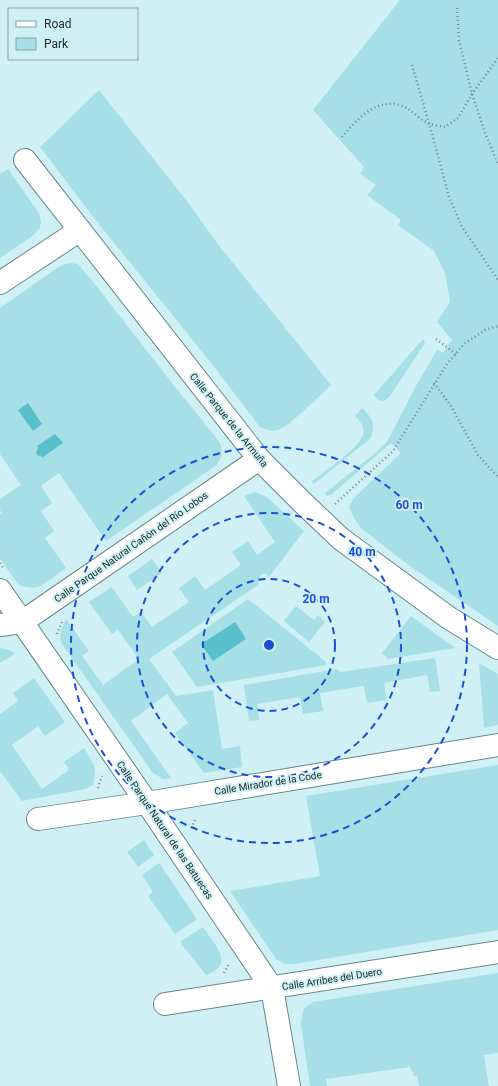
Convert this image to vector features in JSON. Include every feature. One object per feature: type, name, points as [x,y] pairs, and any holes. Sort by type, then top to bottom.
[{"type":"street","name":"Calle Parque de la Armuña","points":[[25,160],[259,459],[342,539],[449,618],[498,648]]},
{"type":"street","points":[[0,283],[80,230]]},
{"type":"street","name":"Calle Parque Natural Cañón del Río Lobos","points":[[0,625],[22,622],[259,459]]},
{"type":"street","name":"Calle Parque Natural de las Batuecas","points":[[4,582],[22,622],[272,988],[289,1086]]},
{"type":"street","name":"Calle Mirador de la Code","points":[[38,819],[147,803],[498,745]]},
{"type":"street","name":"Calle Arribes del Duero","points":[[166,1004],[498,952]]},
{"type":"path","points":[[457,8],[459,40],[472,94],[485,134],[498,164]]},
{"type":"path","points":[[342,137],[360,117],[370,110],[383,105],[395,103],[407,108],[429,124],[445,127],[458,118],[472,94],[498,58]]},
{"type":"path","points":[[412,65],[449,197],[462,226],[498,280]]},
{"type":"path","points":[[334,506],[392,451],[446,364],[464,344],[485,330],[498,326]]},
{"type":"path","points":[[436,339],[456,354]]},
{"type":"path","points":[[434,383],[450,406],[478,455],[498,477]]},
{"type":"path","points":[[0,563],[4,582]]},
{"type":"path","points":[[57,636],[63,619]]},
{"type":"path","points":[[92,791],[98,788],[102,776],[101,770]]},
{"type":"path","points":[[220,976],[224,973],[229,964],[227,958]]},
{"type":"green space","points":[[400,0],[498,0],[498,626],[407,564],[361,528],[354,518],[349,507],[354,498],[401,453],[391,443],[332,494],[327,496],[325,493],[387,442],[416,386],[437,350],[443,353],[452,340],[437,322],[450,302],[445,273],[434,251],[398,225],[401,220],[367,195],[376,185],[360,174],[364,167],[313,110]]},
{"type":"green space","points":[[99,90],[190,205],[217,243],[331,385],[283,428],[273,431],[260,427],[212,364],[94,218],[40,147]]},
{"type":"green space","points":[[8,169],[39,213],[41,222],[40,227],[34,235],[0,258],[0,174]]},
{"type":"green space","points":[[70,263],[78,264],[90,278],[215,436],[221,445],[222,455],[217,465],[106,541],[59,473],[41,486],[52,503],[41,511],[54,531],[45,538],[66,568],[41,586],[34,588],[25,587],[18,584],[0,559],[0,514],[2,513],[0,510],[0,499],[21,485],[0,454],[0,308],[57,268]]},
{"type":"green space","points":[[423,339],[425,343],[390,396],[384,401],[378,400],[374,395]]},
{"type":"green space","points":[[362,408],[369,415],[373,424],[371,438],[314,484],[312,481],[340,460],[360,440],[363,435],[363,427],[355,416]]},
{"type":"green space","points":[[255,492],[267,497],[304,531],[269,577],[265,573],[260,576],[258,585],[149,659],[176,696],[213,690],[222,749],[240,746],[242,767],[204,773],[175,733],[188,723],[167,694],[131,721],[171,778],[163,779],[153,773],[62,644],[60,634],[66,619],[89,651],[82,656],[103,685],[139,659],[118,630],[112,634],[89,602],[112,587],[133,617],[141,612],[152,627],[189,602],[179,588],[195,576],[205,590],[241,565],[232,552],[248,541],[257,555],[275,542],[244,496]]},
{"type":"green space","points":[[152,559],[162,573],[137,590],[128,576]]},
{"type":"green space","points":[[248,599],[326,662],[326,665],[197,687],[172,652]]},
{"type":"green space","points":[[296,606],[314,620],[318,615],[325,622],[309,642],[284,621]]},
{"type":"green space","points":[[411,616],[455,648],[388,659],[382,653]]},
{"type":"green space","points":[[0,648],[10,650],[15,654],[0,663]]},
{"type":"green space","points":[[435,658],[440,691],[430,692],[427,675],[384,683],[387,700],[367,703],[364,686],[320,693],[323,711],[303,714],[300,697],[257,704],[259,720],[249,721],[244,685],[337,669],[341,672]]},
{"type":"green space","points":[[479,663],[498,674],[498,725],[484,728]]},
{"type":"green space","points":[[34,678],[65,722],[45,736],[38,726],[12,745],[42,789],[69,770],[64,762],[84,748],[94,766],[95,774],[93,785],[85,789],[22,801],[0,771],[0,714],[18,701],[13,693]]},
{"type":"green space","points":[[498,765],[498,930],[294,964],[285,964],[276,959],[230,891],[320,876],[306,796]]},
{"type":"green space","points":[[144,840],[154,855],[138,867],[127,852]]},
{"type":"green space","points":[[159,863],[197,919],[175,934],[148,896],[153,892],[142,875]]},
{"type":"green space","points":[[203,927],[217,947],[222,960],[220,966],[215,971],[206,975],[180,942]]},
{"type":"green space","points":[[498,973],[498,1053],[484,1055],[489,1086],[419,1086],[417,1076],[414,1076],[410,1067],[326,1079],[327,1086],[310,1086],[301,1024],[303,1010],[313,1002]]},
{"type":"shaded area","points":[[28,403],[42,424],[33,431],[18,410]]},
{"type":"shaded area","points":[[55,434],[63,443],[43,457],[37,455],[37,446]]},
{"type":"shaded area","points":[[235,622],[246,639],[213,661],[201,644]]}]
